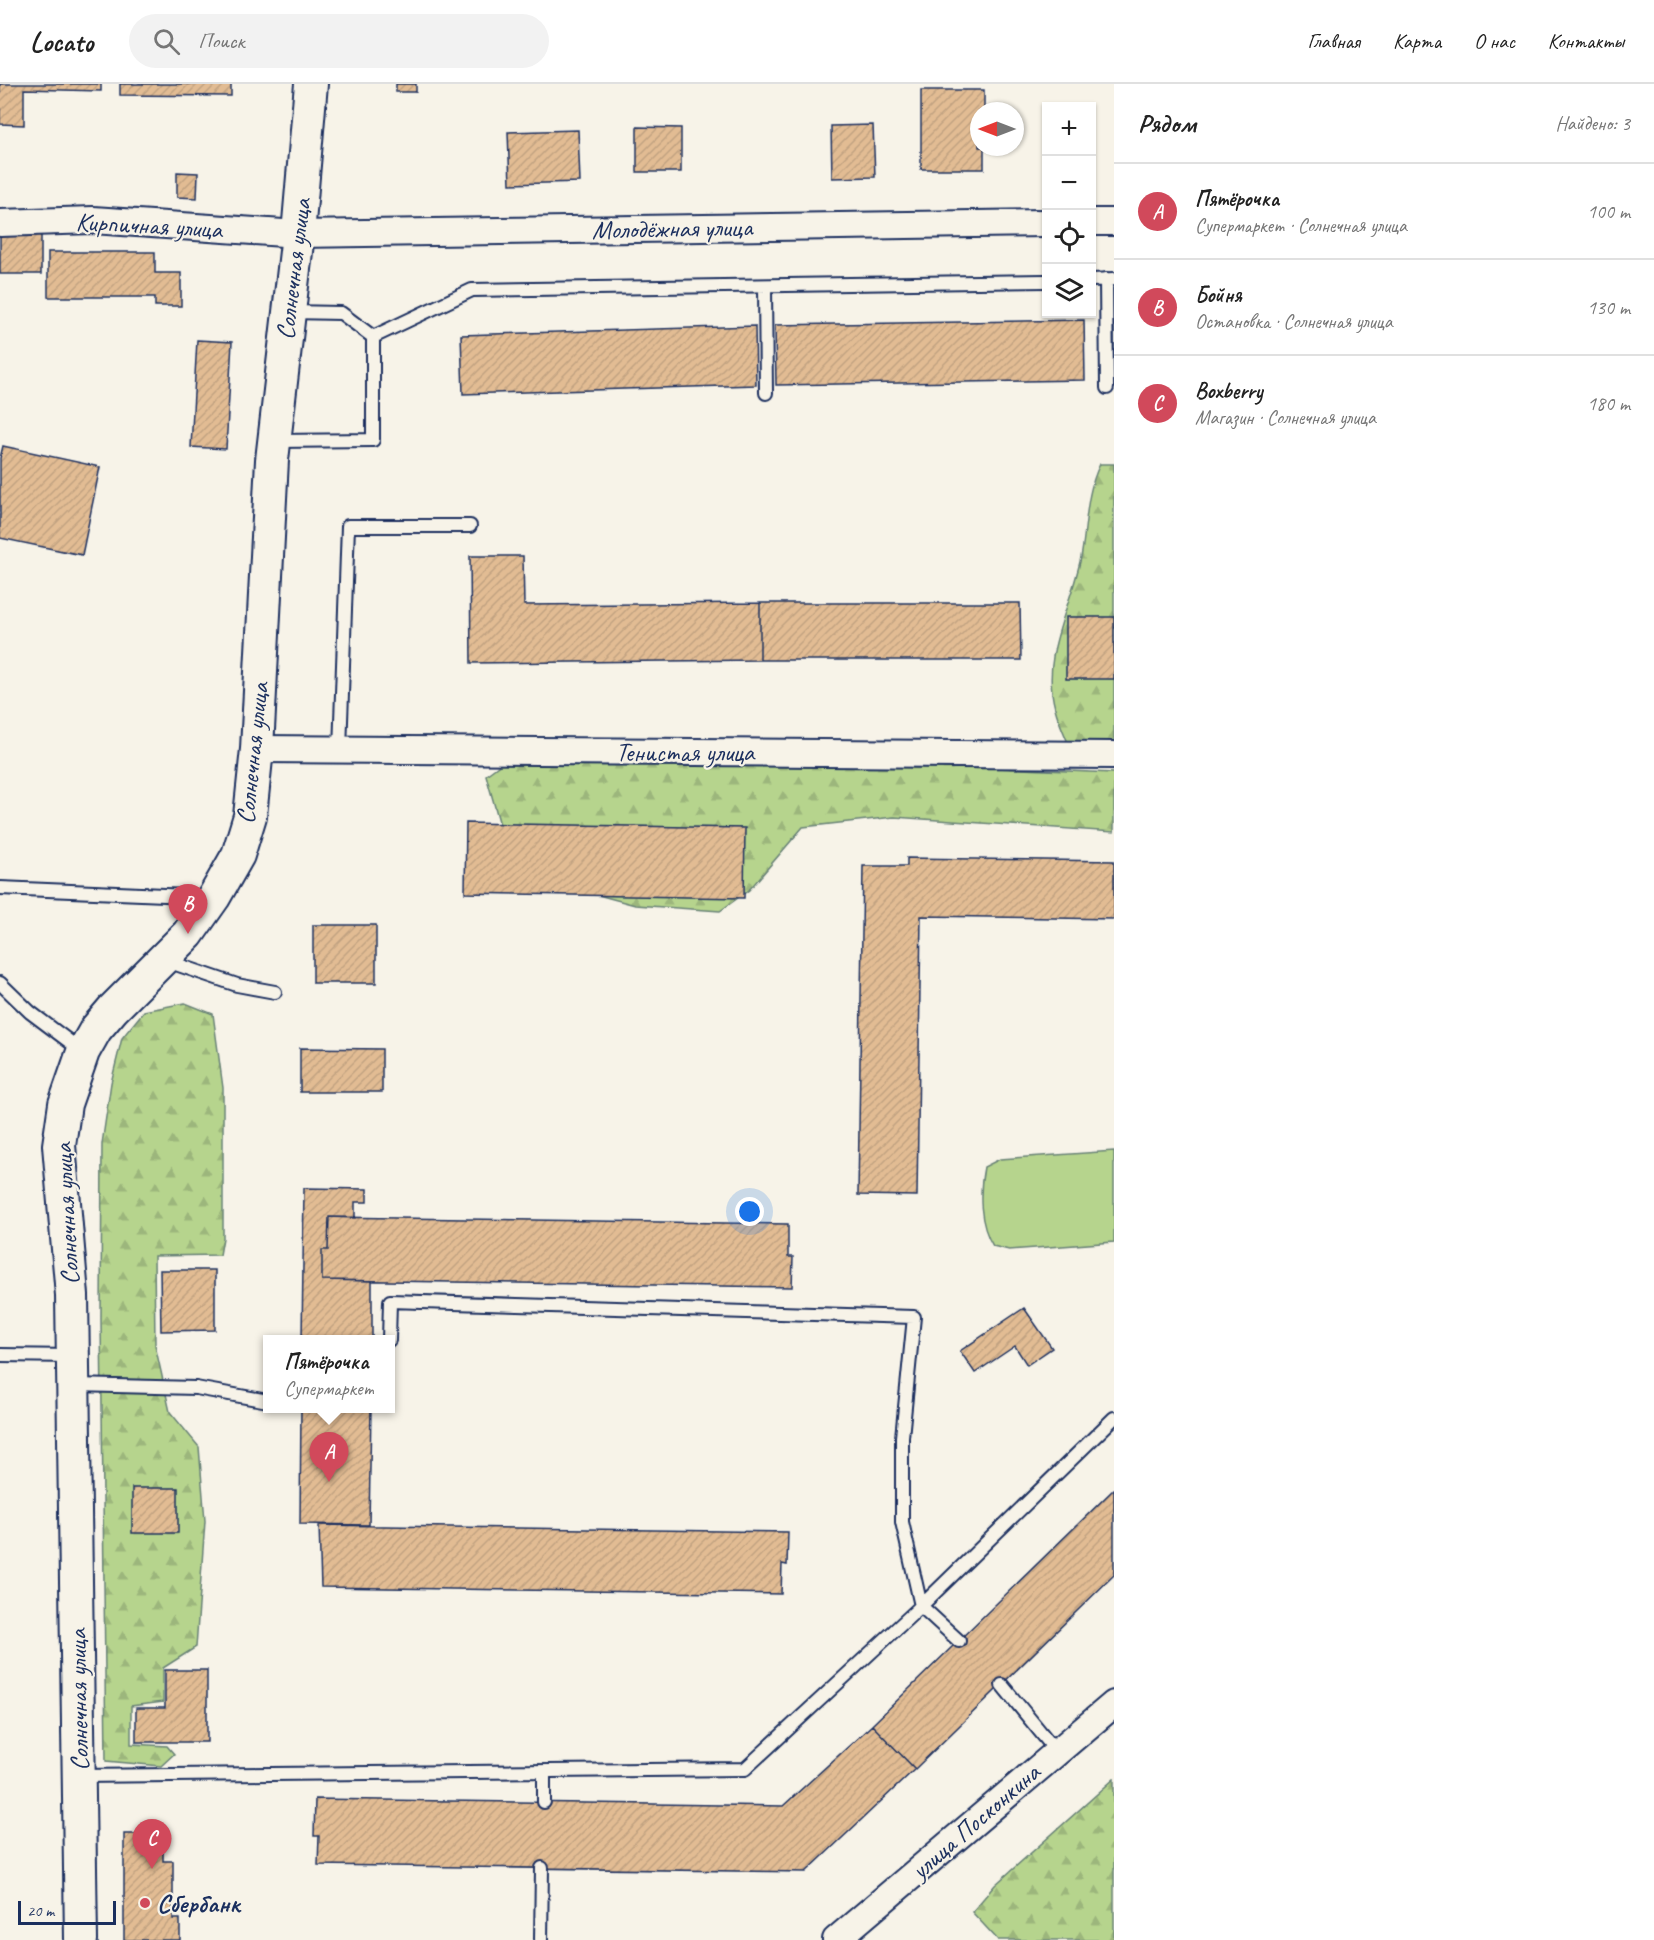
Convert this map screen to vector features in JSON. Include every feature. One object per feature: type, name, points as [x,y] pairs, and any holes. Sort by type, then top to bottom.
[{"type":"street","name":"Солнечная улица","points":[[81,1940],[72,1295],[59,1145],[65,1104],[83,1052],[96,1029],[188,934],[214,897],[238,855],[250,816],[257,749],[274,441],[298,234],[311,84]]},
{"type":"street","name":"Кирпичная улица","points":[[0,223],[93,220],[298,234]]},
{"type":"street","points":[[1096,222],[1114,222]]},
{"type":"street","name":"Молодёжная улица","points":[[298,234],[1042,223]]},
{"type":"street","name":"Тенистая улица","points":[[257,749],[1114,755]]},
{"type":"street","name":"улица Посконкина","points":[[836,1940],[1114,1704]]},
{"type":"lane","points":[[1107,388],[1110,279]]},
{"type":"lane","points":[[373,337],[472,290],[1042,281]]},
{"type":"lane","points":[[765,286],[766,393]]},
{"type":"lane","points":[[289,311],[341,314],[373,337]]},
{"type":"lane","points":[[274,441],[373,441],[373,337]]},
{"type":"lane","points":[[340,749],[348,526],[470,526]]},
{"type":"lane","points":[[0,888],[214,897]]},
{"type":"lane","points":[[164,960],[237,985],[275,992]]},
{"type":"lane","points":[[0,984],[30,1012],[83,1052]]},
{"type":"lane","points":[[389,1335],[390,1301],[914,1317],[902,1437],[902,1522],[921,1606],[959,1641]]},
{"type":"lane","points":[[0,1355],[73,1370],[263,1400]]},
{"type":"lane","points":[[79,1776],[745,1769],[921,1606],[1114,1418]]},
{"type":"lane","points":[[1002,1685],[1056,1751]]},
{"type":"lane","points":[[544,1772],[544,1802]]},
{"type":"lane","points":[[541,1940],[542,1868]]},
{"type":"green space","points":[[1100,464],[1114,464],[1114,755],[1073,755],[1055,708],[1051,688],[1052,668],[1060,629],[1078,572],[1089,496]]},
{"type":"green space","points":[[573,761],[952,766],[1114,773],[1114,832],[894,817],[803,827],[749,890],[720,911],[635,905],[550,882],[502,832],[486,775],[501,764]]},
{"type":"green space","points":[[185,1003],[213,1014],[223,1088],[223,1238],[220,1255],[154,1256],[155,1345],[170,1412],[199,1447],[205,1521],[196,1647],[163,1668],[163,1702],[131,1706],[131,1744],[167,1746],[174,1754],[161,1766],[106,1761],[101,1319],[102,1144],[111,1083],[122,1038],[144,1011]]},
{"type":"green space","points":[[1114,1151],[1114,1242],[1009,1250],[993,1246],[985,1228],[981,1208],[984,1167],[1000,1159]]},
{"type":"green space","points":[[1114,1779],[1114,1940],[998,1940],[972,1912],[995,1885]]},
{"type":"building","points":[[0,84],[101,84],[101,91],[24,89],[24,125],[0,124]]},
{"type":"building","points":[[120,84],[231,84],[231,96],[120,95]]},
{"type":"building","points":[[396,84],[416,84],[416,92],[396,92]]},
{"type":"building","points":[[921,90],[984,90],[984,102],[970,102],[970,156],[984,156],[984,169],[921,169]]},
{"type":"building","points":[[873,125],[875,177],[832,178],[831,126]]},
{"type":"building","points":[[637,127],[681,128],[681,172],[637,172]]},
{"type":"building","points":[[578,130],[580,182],[510,184],[508,132]]},
{"type":"building","points":[[177,172],[198,173],[197,198],[177,197]]},
{"type":"building","points":[[0,235],[41,235],[41,274],[0,274]]},
{"type":"building","points":[[48,252],[155,252],[155,273],[181,273],[181,306],[155,306],[155,297],[48,297]]},
{"type":"building","points":[[1110,318],[1114,318],[1114,382],[1111,382]]},
{"type":"building","points":[[1084,320],[1085,380],[776,385],[775,325]]},
{"type":"building","points":[[755,326],[756,385],[463,394],[461,335]]},
{"type":"building","points":[[197,340],[232,342],[226,449],[191,447]]},
{"type":"building","points":[[3,446],[100,467],[82,555],[0,538],[0,458]]},
{"type":"building","points":[[470,556],[523,556],[524,605],[760,603],[760,660],[471,663]]},
{"type":"building","points":[[760,603],[1020,603],[1021,660],[760,660]]},
{"type":"building","points":[[1066,617],[1114,617],[1114,679],[1066,679]]},
{"type":"building","points":[[466,823],[745,828],[744,898],[465,893]]},
{"type":"building","points":[[907,858],[1114,861],[1114,919],[921,916],[917,1196],[858,1195],[863,866],[907,866]]},
{"type":"building","points":[[313,925],[376,925],[376,983],[313,983]]},
{"type":"building","points":[[300,1048],[382,1049],[382,1092],[300,1092]]},
{"type":"building","points":[[304,1188],[367,1189],[367,1202],[355,1202],[355,1218],[329,1217],[328,1250],[322,1250],[322,1280],[372,1281],[372,1335],[302,1335]]},
{"type":"building","points":[[329,1217],[788,1224],[788,1257],[793,1257],[792,1287],[322,1280],[322,1250],[328,1250]]},
{"type":"building","points":[[160,1270],[215,1270],[215,1330],[161,1331]]},
{"type":"building","points":[[1024,1308],[1052,1348],[1027,1365],[1015,1346],[975,1373],[960,1351]]},
{"type":"building","points":[[301,1413],[371,1413],[369,1525],[300,1524]]},
{"type":"building","points":[[132,1488],[178,1488],[178,1533],[132,1533]]},
{"type":"building","points":[[1114,1489],[1114,1575],[915,1769],[872,1725]]},
{"type":"building","points":[[319,1525],[788,1532],[787,1565],[782,1564],[781,1594],[321,1587]]},
{"type":"building","points":[[165,1670],[207,1670],[207,1742],[136,1742],[136,1708],[165,1708]]},
{"type":"building","points":[[872,1725],[915,1769],[806,1872],[318,1865],[319,1836],[314,1836],[315,1799],[783,1806]]},
{"type":"building","points":[[124,1834],[163,1834],[163,1861],[173,1861],[173,1919],[180,1919],[180,1940],[124,1940]]},
{"type":"place","name":"Бойня","points":[[188,934]]},
{"type":"place","name":"Пятёрочка","points":[[329,1482]]},
{"type":"place","name":"Boxberry","points":[[152,1869]]},
{"type":"place","name":"Сбербанк","points":[[145,1903]]}]
